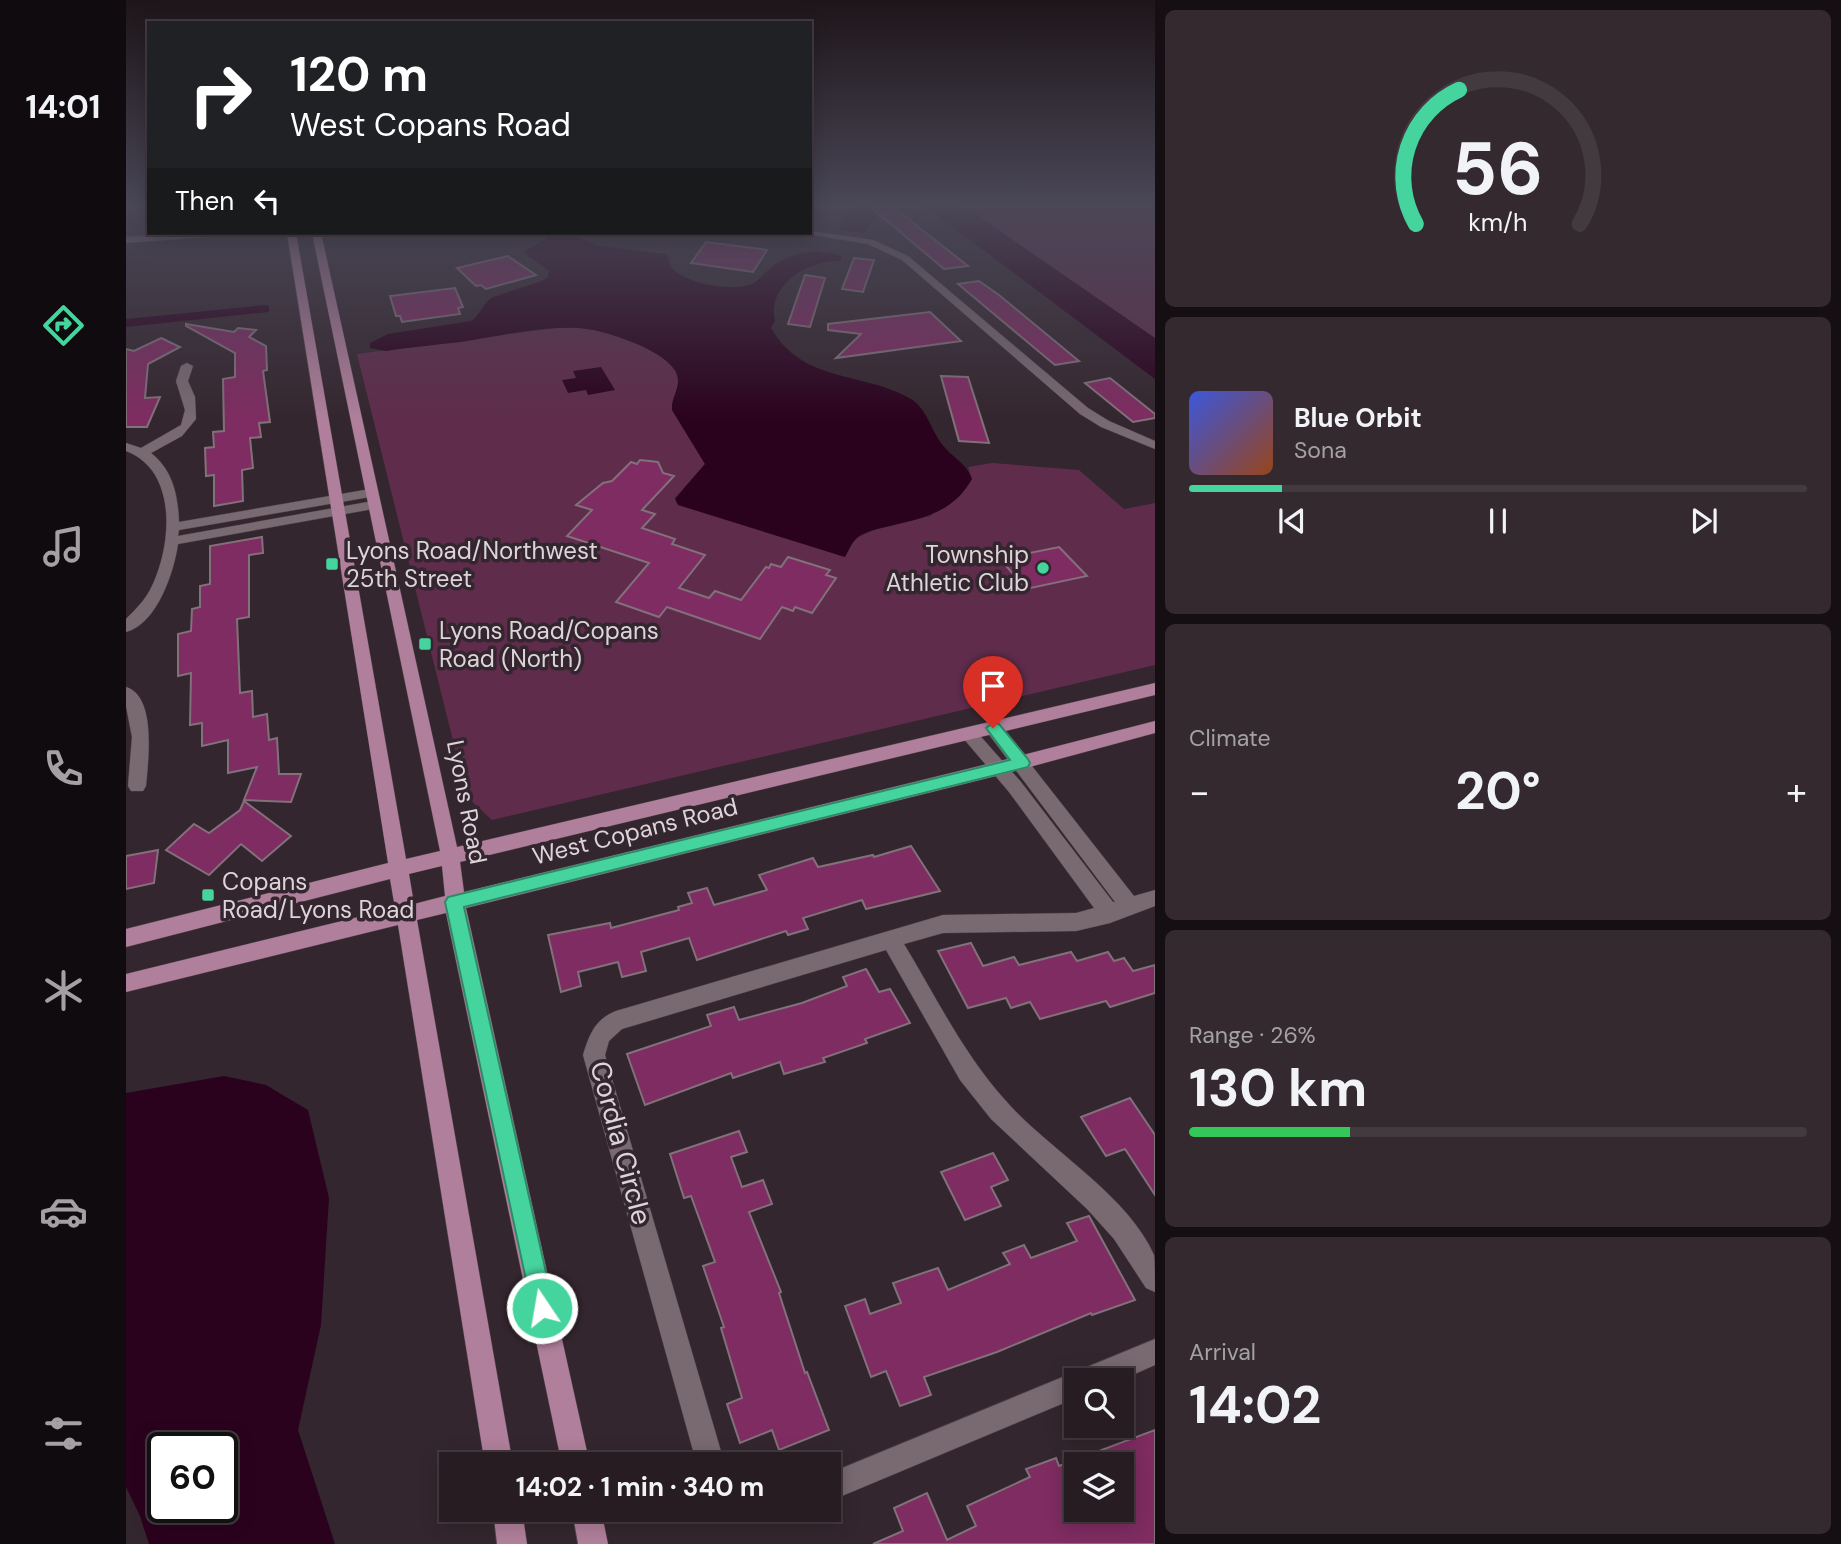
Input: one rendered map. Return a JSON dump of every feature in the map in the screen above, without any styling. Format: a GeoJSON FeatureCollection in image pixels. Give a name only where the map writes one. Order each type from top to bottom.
{"type":"FeatureCollection","features":[{"type":"Feature","properties":{"kind":"main road"},"geometry":{"type":"LineString","coordinates":[[298,276],[497,1452]]}},
{"type":"Feature","properties":{"kind":"main road","name":"Lyons Road"},"geometry":{"type":"LineString","coordinates":[[325,276],[450,856],[454,902],[573,1452]]}},
{"type":"Feature","properties":{"kind":"main road","name":"West Copans Road"},"geometry":{"type":"LineString","coordinates":[[126,938],[450,856],[1155,689]]}},
{"type":"Feature","properties":{"kind":"main road","name":"West Copans Road"},"geometry":{"type":"LineString","coordinates":[[126,983],[1022,763],[1155,727]]}},
{"type":"Feature","properties":{"kind":"main road"},"geometry":{"type":"LineString","coordinates":[[509,1522],[512,1544]]}},
{"type":"Feature","properties":{"kind":"main road"},"geometry":{"type":"LineString","coordinates":[[588,1522],[593,1544]]}},
{"type":"Feature","properties":{"kind":"street"},"geometry":{"type":"LineString","coordinates":[[926,276],[1084,411],[1105,424],[1155,445]]}},
{"type":"Feature","properties":{"kind":"street"},"geometry":{"type":"LineString","coordinates":[[142,453],[181,432],[192,418],[193,403],[182,381],[187,366]]}},
{"type":"Feature","properties":{"kind":"street"},"geometry":{"type":"LineString","coordinates":[[126,447],[142,453],[158,466],[166,479],[172,534],[170,558],[159,589],[142,613],[126,627]]}},
{"type":"Feature","properties":{"kind":"street"},"geometry":{"type":"LineString","coordinates":[[172,534],[371,499]]}},
{"type":"Feature","properties":{"kind":"street"},"geometry":{"type":"LineString","coordinates":[[126,693],[135,703],[141,724],[137,786]]}},
{"type":"Feature","properties":{"kind":"street"},"geometry":{"type":"LineString","coordinates":[[993,728],[1022,763],[1120,911]]}},
{"type":"Feature","properties":{"kind":"street"},"geometry":{"type":"LineString","coordinates":[[969,734],[1120,911]]}},
{"type":"Feature","properties":{"kind":"street","name":"Cordia Circle"},"geometry":{"type":"LineString","coordinates":[[707,1452],[594,1055],[600,1034],[616,1021],[943,924],[1076,922],[1120,911],[1155,898]]}},
{"type":"Feature","properties":{"kind":"street"},"geometry":{"type":"LineString","coordinates":[[890,939],[968,1072],[999,1111],[1105,1210],[1123,1230],[1155,1279]]}},
{"type":"Feature","properties":{"kind":"street"},"geometry":{"type":"LineString","coordinates":[[1117,1368],[1155,1352]]}},
{"type":"Feature","properties":{"kind":"street"},"geometry":{"type":"LineString","coordinates":[[841,1482],[1064,1390]]}},
{"type":"Feature","properties":{"kind":"shaded area"},"geometry":{"type":"Polygon","coordinates":[[[684,276],[711,285],[735,287],[754,283],[762,276],[794,276],[777,296],[775,321],[771,328],[784,346],[817,368],[893,390],[911,399],[924,413],[941,443],[966,468],[972,479],[955,501],[933,514],[861,535],[845,557],[678,505],[675,499],[705,464],[672,410],[678,385],[675,370],[668,362],[644,347],[602,332],[563,328],[386,351],[370,348],[370,343],[388,334],[471,321],[493,297],[548,277],[684,276]]]}},
{"type":"Feature","properties":{"kind":"shaded area"},"geometry":{"type":"Polygon","coordinates":[[[1018,276],[1065,276],[1155,338],[1155,379],[1018,276]]]}},
{"type":"Feature","properties":{"kind":"shaded area"},"geometry":{"type":"Polygon","coordinates":[[[1065,276],[1155,276],[1155,339],[1065,276]]]}},
{"type":"Feature","properties":{"kind":"shaded area"},"geometry":{"type":"Polygon","coordinates":[[[556,328],[585,328],[610,334],[650,350],[671,365],[678,378],[672,410],[705,464],[675,498],[844,557],[856,538],[874,530],[930,516],[972,479],[968,467],[992,463],[1079,470],[1124,509],[1155,503],[1155,665],[492,820],[467,797],[357,354],[556,328]]]}},
{"type":"Feature","properties":{"kind":"shaded area"},"geometry":{"type":"Polygon","coordinates":[[[601,367],[615,390],[588,395],[586,390],[568,393],[562,380],[576,378],[573,371],[601,367]]]}},
{"type":"Feature","properties":{"kind":"shaded area"},"geometry":{"type":"Polygon","coordinates":[[[224,1076],[266,1085],[308,1110],[329,1198],[321,1325],[298,1430],[335,1544],[149,1544],[140,1516],[126,1487],[126,1093],[224,1076]]]}},
{"type":"Feature","properties":{"kind":"building"},"geometry":{"type":"Polygon","coordinates":[[[466,276],[532,276],[486,289],[481,285],[476,286],[466,276]]]}},
{"type":"Feature","properties":{"kind":"building"},"geometry":{"type":"Polygon","coordinates":[[[805,276],[825,278],[810,327],[788,324],[805,276]]]}},
{"type":"Feature","properties":{"kind":"building"},"geometry":{"type":"Polygon","coordinates":[[[847,276],[868,276],[863,292],[842,289],[847,276]]]}},
{"type":"Feature","properties":{"kind":"building"},"geometry":{"type":"Polygon","coordinates":[[[979,281],[1079,361],[1055,365],[958,284],[979,281]]]}},
{"type":"Feature","properties":{"kind":"building"},"geometry":{"type":"Polygon","coordinates":[[[455,288],[463,307],[458,308],[460,314],[402,322],[400,316],[396,316],[390,296],[455,288]]]}},
{"type":"Feature","properties":{"kind":"building"},"geometry":{"type":"Polygon","coordinates":[[[930,312],[961,341],[836,358],[861,334],[828,330],[828,324],[930,312]]]}},
{"type":"Feature","properties":{"kind":"building"},"geometry":{"type":"Polygon","coordinates":[[[186,324],[234,332],[238,328],[256,330],[249,337],[266,346],[267,370],[263,371],[270,422],[259,423],[261,437],[250,438],[253,468],[242,470],[243,501],[214,506],[214,475],[206,476],[205,448],[214,447],[213,432],[224,431],[223,379],[235,377],[235,353],[186,324]]]}},
{"type":"Feature","properties":{"kind":"building"},"geometry":{"type":"Polygon","coordinates":[[[161,338],[180,347],[148,364],[145,398],[160,397],[147,427],[126,427],[126,349],[134,351],[161,338]]]}},
{"type":"Feature","properties":{"kind":"building"},"geometry":{"type":"Polygon","coordinates":[[[941,376],[968,377],[989,443],[959,441],[941,376]]]}},
{"type":"Feature","properties":{"kind":"building"},"geometry":{"type":"Polygon","coordinates":[[[1110,378],[1155,414],[1155,418],[1133,422],[1085,383],[1110,378]]]}},
{"type":"Feature","properties":{"kind":"building"},"geometry":{"type":"Polygon","coordinates":[[[640,460],[658,462],[663,473],[674,476],[642,510],[655,514],[642,528],[675,539],[672,544],[705,555],[679,588],[709,598],[715,591],[741,600],[766,567],[769,568],[771,564],[781,567],[788,557],[830,570],[826,575],[836,578],[812,613],[795,607],[793,611],[782,607],[760,639],[667,607],[659,617],[616,602],[649,563],[567,536],[592,510],[576,505],[603,483],[612,481],[631,462],[637,464],[640,460]]]}},
{"type":"Feature","properties":{"kind":"building"},"geometry":{"type":"Polygon","coordinates":[[[262,537],[263,553],[249,555],[249,617],[237,619],[240,693],[252,691],[253,717],[267,714],[269,740],[277,738],[279,774],[301,774],[291,802],[244,800],[257,767],[228,773],[228,740],[202,746],[202,723],[190,725],[191,673],[178,676],[178,634],[191,631],[192,609],[200,607],[200,586],[210,584],[210,546],[262,537]]]}},
{"type":"Feature","properties":{"kind":"building","name":"Township Athletic Club"},"geometry":{"type":"Polygon","coordinates":[[[1059,547],[1087,576],[1026,589],[1000,559],[1059,547]]]}},
{"type":"Feature","properties":{"kind":"building"},"geometry":{"type":"Polygon","coordinates":[[[244,801],[291,836],[262,861],[241,844],[209,875],[166,850],[194,824],[209,833],[240,810],[244,801]]]}},
{"type":"Feature","properties":{"kind":"building"},"geometry":{"type":"Polygon","coordinates":[[[911,846],[940,891],[866,909],[862,900],[803,918],[808,929],[788,935],[786,931],[697,960],[689,938],[641,952],[646,971],[622,977],[618,962],[578,972],[581,986],[561,992],[548,935],[610,923],[611,928],[679,910],[678,907],[692,903],[688,893],[707,888],[714,905],[767,890],[759,875],[813,858],[818,867],[873,855],[874,857],[911,846]]]}},
{"type":"Feature","properties":{"kind":"building"},"geometry":{"type":"Polygon","coordinates":[[[158,850],[154,883],[126,889],[126,856],[158,850]]]}},
{"type":"Feature","properties":{"kind":"building"},"geometry":{"type":"Polygon","coordinates":[[[971,943],[983,966],[1014,957],[1019,965],[1071,952],[1077,961],[1108,952],[1114,961],[1124,958],[1133,971],[1155,965],[1155,993],[1110,1007],[1106,1001],[1040,1019],[1030,1002],[1011,1008],[1006,998],[968,1008],[938,951],[971,943]]]}},
{"type":"Feature","properties":{"kind":"building"},"geometry":{"type":"Polygon","coordinates":[[[866,969],[879,992],[890,989],[910,1023],[865,1039],[867,1043],[823,1058],[825,1062],[784,1074],[780,1062],[733,1078],[731,1073],[645,1105],[627,1054],[711,1026],[707,1015],[734,1007],[739,1020],[802,1003],[847,986],[843,977],[866,969]]]}},
{"type":"Feature","properties":{"kind":"building"},"geometry":{"type":"Polygon","coordinates":[[[1130,1098],[1155,1135],[1155,1195],[1125,1149],[1106,1156],[1081,1117],[1130,1098]]]}},
{"type":"Feature","properties":{"kind":"building"},"geometry":{"type":"Polygon","coordinates":[[[739,1131],[747,1152],[731,1157],[742,1187],[763,1180],[772,1204],[749,1212],[781,1292],[779,1293],[805,1373],[807,1372],[829,1430],[779,1450],[772,1430],[740,1443],[727,1404],[742,1398],[721,1328],[724,1327],[703,1266],[715,1262],[691,1196],[684,1198],[670,1154],[739,1131]]]}},
{"type":"Feature","properties":{"kind":"building"},"geometry":{"type":"Polygon","coordinates":[[[993,1153],[1008,1180],[991,1187],[1001,1206],[965,1220],[941,1172],[993,1153]]]}},
{"type":"Feature","properties":{"kind":"building"},"geometry":{"type":"Polygon","coordinates":[[[1089,1216],[1135,1300],[1092,1315],[1091,1313],[997,1352],[924,1377],[931,1395],[900,1406],[886,1371],[871,1377],[845,1306],[865,1299],[870,1314],[901,1303],[893,1283],[938,1268],[948,1290],[1010,1264],[1003,1253],[1024,1245],[1031,1258],[1077,1241],[1067,1223],[1089,1216]]]}},
{"type":"Feature","properties":{"kind":"building"},"geometry":{"type":"Polygon","coordinates":[[[1155,1430],[1155,1544],[873,1544],[903,1531],[894,1508],[927,1493],[947,1540],[976,1526],[967,1506],[1030,1477],[1026,1469],[1056,1458],[1059,1466],[1064,1464],[1064,1522],[1134,1522],[1134,1452],[1096,1452],[1155,1430]]]}},
{"type":"Feature","properties":{"kind":"waterway"},"geometry":{"type":"LineString","coordinates":[[126,323],[265,309]]}},
{"type":"Feature","properties":{"kind":"place","name":"Lyons Road/Northwest 25th Street"},"geometry":{"type":"Point","coordinates":[332,564]}},
{"type":"Feature","properties":{"kind":"place","name":"Township Athletic Club"},"geometry":{"type":"Point","coordinates":[1043,568]}},
{"type":"Feature","properties":{"kind":"place","name":"Lyons Road/Copans Road (North)"},"geometry":{"type":"Point","coordinates":[425,644]}},
{"type":"Feature","properties":{"kind":"place","name":"Copans Road/Lyons Road"},"geometry":{"type":"Point","coordinates":[208,895]}},
{"type":"Feature","properties":{"kind":"route"},"geometry":{"type":"LineString","coordinates":[[542,1308],[454,902],[1022,763],[993,728]]}}]}
